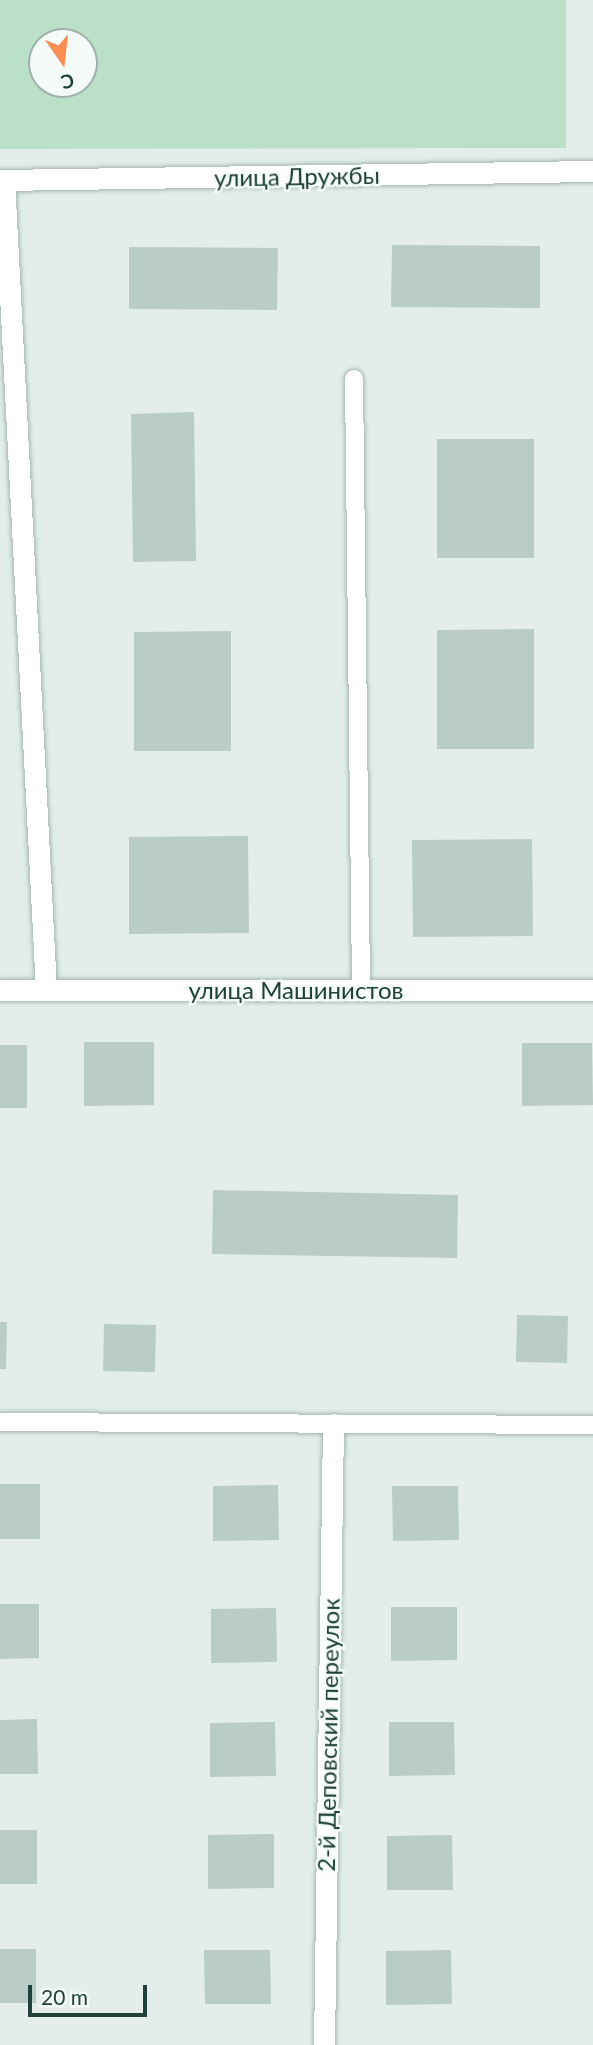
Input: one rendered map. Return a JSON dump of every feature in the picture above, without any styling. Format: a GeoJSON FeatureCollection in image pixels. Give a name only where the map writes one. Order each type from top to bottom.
{"type":"FeatureCollection","features":[{"type":"Feature","properties":{"kind":"street","name":"улица Дружбы"},"geometry":{"type":"LineString","coordinates":[[2,180],[593,171]]}},
{"type":"Feature","properties":{"kind":"street"},"geometry":{"type":"LineString","coordinates":[[2,180],[46,989]]}},
{"type":"Feature","properties":{"kind":"street","name":"улица Машинистов"},"geometry":{"type":"LineString","coordinates":[[0,989],[593,990]]}},
{"type":"Feature","properties":{"kind":"street","name":"2-й Деповский переулок"},"geometry":{"type":"LineString","coordinates":[[324,2045],[333,1424]]}},
{"type":"Feature","properties":{"kind":"lane"},"geometry":{"type":"LineString","coordinates":[[354,379],[361,990]]}},
{"type":"Feature","properties":{"kind":"lane"},"geometry":{"type":"LineString","coordinates":[[0,1422],[593,1425]]}},
{"type":"Feature","properties":{"kind":"green space"},"geometry":{"type":"Polygon","coordinates":[[[0,0],[566,0],[566,148],[0,149],[0,0]]]}},
{"type":"Feature","properties":{"kind":"building"},"geometry":{"type":"Polygon","coordinates":[[[392,245],[540,246],[540,308],[391,307],[392,245]]]}},
{"type":"Feature","properties":{"kind":"building"},"geometry":{"type":"Polygon","coordinates":[[[129,247],[278,248],[277,310],[129,309],[129,247]]]}},
{"type":"Feature","properties":{"kind":"building"},"geometry":{"type":"Polygon","coordinates":[[[194,412],[196,561],[133,562],[131,414],[194,412]]]}},
{"type":"Feature","properties":{"kind":"building"},"geometry":{"type":"Polygon","coordinates":[[[437,439],[534,439],[534,558],[437,558],[437,439]]]}},
{"type":"Feature","properties":{"kind":"building"},"geometry":{"type":"Polygon","coordinates":[[[534,629],[534,749],[437,749],[437,630],[534,629]]]}},
{"type":"Feature","properties":{"kind":"building"},"geometry":{"type":"Polygon","coordinates":[[[231,631],[231,751],[134,751],[134,632],[231,631]]]}},
{"type":"Feature","properties":{"kind":"building"},"geometry":{"type":"Polygon","coordinates":[[[248,836],[249,933],[129,934],[129,837],[248,836]]]}},
{"type":"Feature","properties":{"kind":"building"},"geometry":{"type":"Polygon","coordinates":[[[532,839],[533,936],[413,937],[412,840],[532,839]]]}},
{"type":"Feature","properties":{"kind":"building"},"geometry":{"type":"Polygon","coordinates":[[[84,1042],[154,1042],[154,1105],[84,1106],[84,1042]]]}},
{"type":"Feature","properties":{"kind":"building"},"geometry":{"type":"Polygon","coordinates":[[[522,1043],[592,1043],[593,1105],[522,1106],[522,1043]]]}},
{"type":"Feature","properties":{"kind":"building"},"geometry":{"type":"Polygon","coordinates":[[[0,1045],[27,1045],[27,1108],[0,1108],[0,1045]]]}},
{"type":"Feature","properties":{"kind":"building"},"geometry":{"type":"Polygon","coordinates":[[[213,1190],[458,1195],[457,1258],[212,1254],[213,1190]]]}},
{"type":"Feature","properties":{"kind":"building"},"geometry":{"type":"Polygon","coordinates":[[[517,1315],[568,1316],[567,1363],[516,1362],[517,1315]]]}},
{"type":"Feature","properties":{"kind":"building"},"geometry":{"type":"Polygon","coordinates":[[[0,1322],[7,1322],[6,1369],[0,1369],[0,1322]]]}},
{"type":"Feature","properties":{"kind":"building"},"geometry":{"type":"Polygon","coordinates":[[[104,1324],[156,1325],[155,1372],[103,1371],[104,1324]]]}},
{"type":"Feature","properties":{"kind":"building"},"geometry":{"type":"Polygon","coordinates":[[[0,1484],[40,1484],[40,1539],[0,1539],[0,1484]]]}},
{"type":"Feature","properties":{"kind":"building"},"geometry":{"type":"Polygon","coordinates":[[[278,1485],[279,1540],[213,1541],[213,1486],[278,1485]]]}},
{"type":"Feature","properties":{"kind":"building"},"geometry":{"type":"Polygon","coordinates":[[[392,1486],[458,1486],[459,1540],[393,1541],[392,1486]]]}},
{"type":"Feature","properties":{"kind":"building"},"geometry":{"type":"Polygon","coordinates":[[[0,1604],[39,1604],[39,1658],[0,1659],[0,1604]]]}},
{"type":"Feature","properties":{"kind":"building"},"geometry":{"type":"Polygon","coordinates":[[[391,1607],[457,1607],[457,1660],[391,1661],[391,1607]]]}},
{"type":"Feature","properties":{"kind":"building"},"geometry":{"type":"Polygon","coordinates":[[[276,1608],[277,1662],[211,1663],[211,1609],[276,1608]]]}},
{"type":"Feature","properties":{"kind":"building"},"geometry":{"type":"Polygon","coordinates":[[[37,1719],[38,1774],[0,1774],[0,1720],[37,1719]]]}},
{"type":"Feature","properties":{"kind":"building"},"geometry":{"type":"Polygon","coordinates":[[[275,1722],[276,1776],[210,1777],[210,1723],[275,1722]]]}},
{"type":"Feature","properties":{"kind":"building"},"geometry":{"type":"Polygon","coordinates":[[[389,1722],[454,1722],[455,1775],[389,1776],[389,1722]]]}},
{"type":"Feature","properties":{"kind":"building"},"geometry":{"type":"Polygon","coordinates":[[[0,1830],[37,1830],[37,1884],[0,1884],[0,1830]]]}},
{"type":"Feature","properties":{"kind":"building"},"geometry":{"type":"Polygon","coordinates":[[[274,1834],[274,1888],[208,1889],[208,1835],[274,1834]]]}},
{"type":"Feature","properties":{"kind":"building"},"geometry":{"type":"Polygon","coordinates":[[[452,1835],[453,1890],[387,1890],[387,1836],[452,1835]]]}},
{"type":"Feature","properties":{"kind":"building"},"geometry":{"type":"Polygon","coordinates":[[[0,1949],[36,1949],[36,2003],[0,2003],[0,1949]]]}},
{"type":"Feature","properties":{"kind":"building"},"geometry":{"type":"Polygon","coordinates":[[[204,1950],[270,1950],[271,2004],[205,2004],[204,1950]]]}},
{"type":"Feature","properties":{"kind":"building"},"geometry":{"type":"Polygon","coordinates":[[[451,1950],[452,2004],[386,2005],[386,1951],[451,1950]]]}}]}
